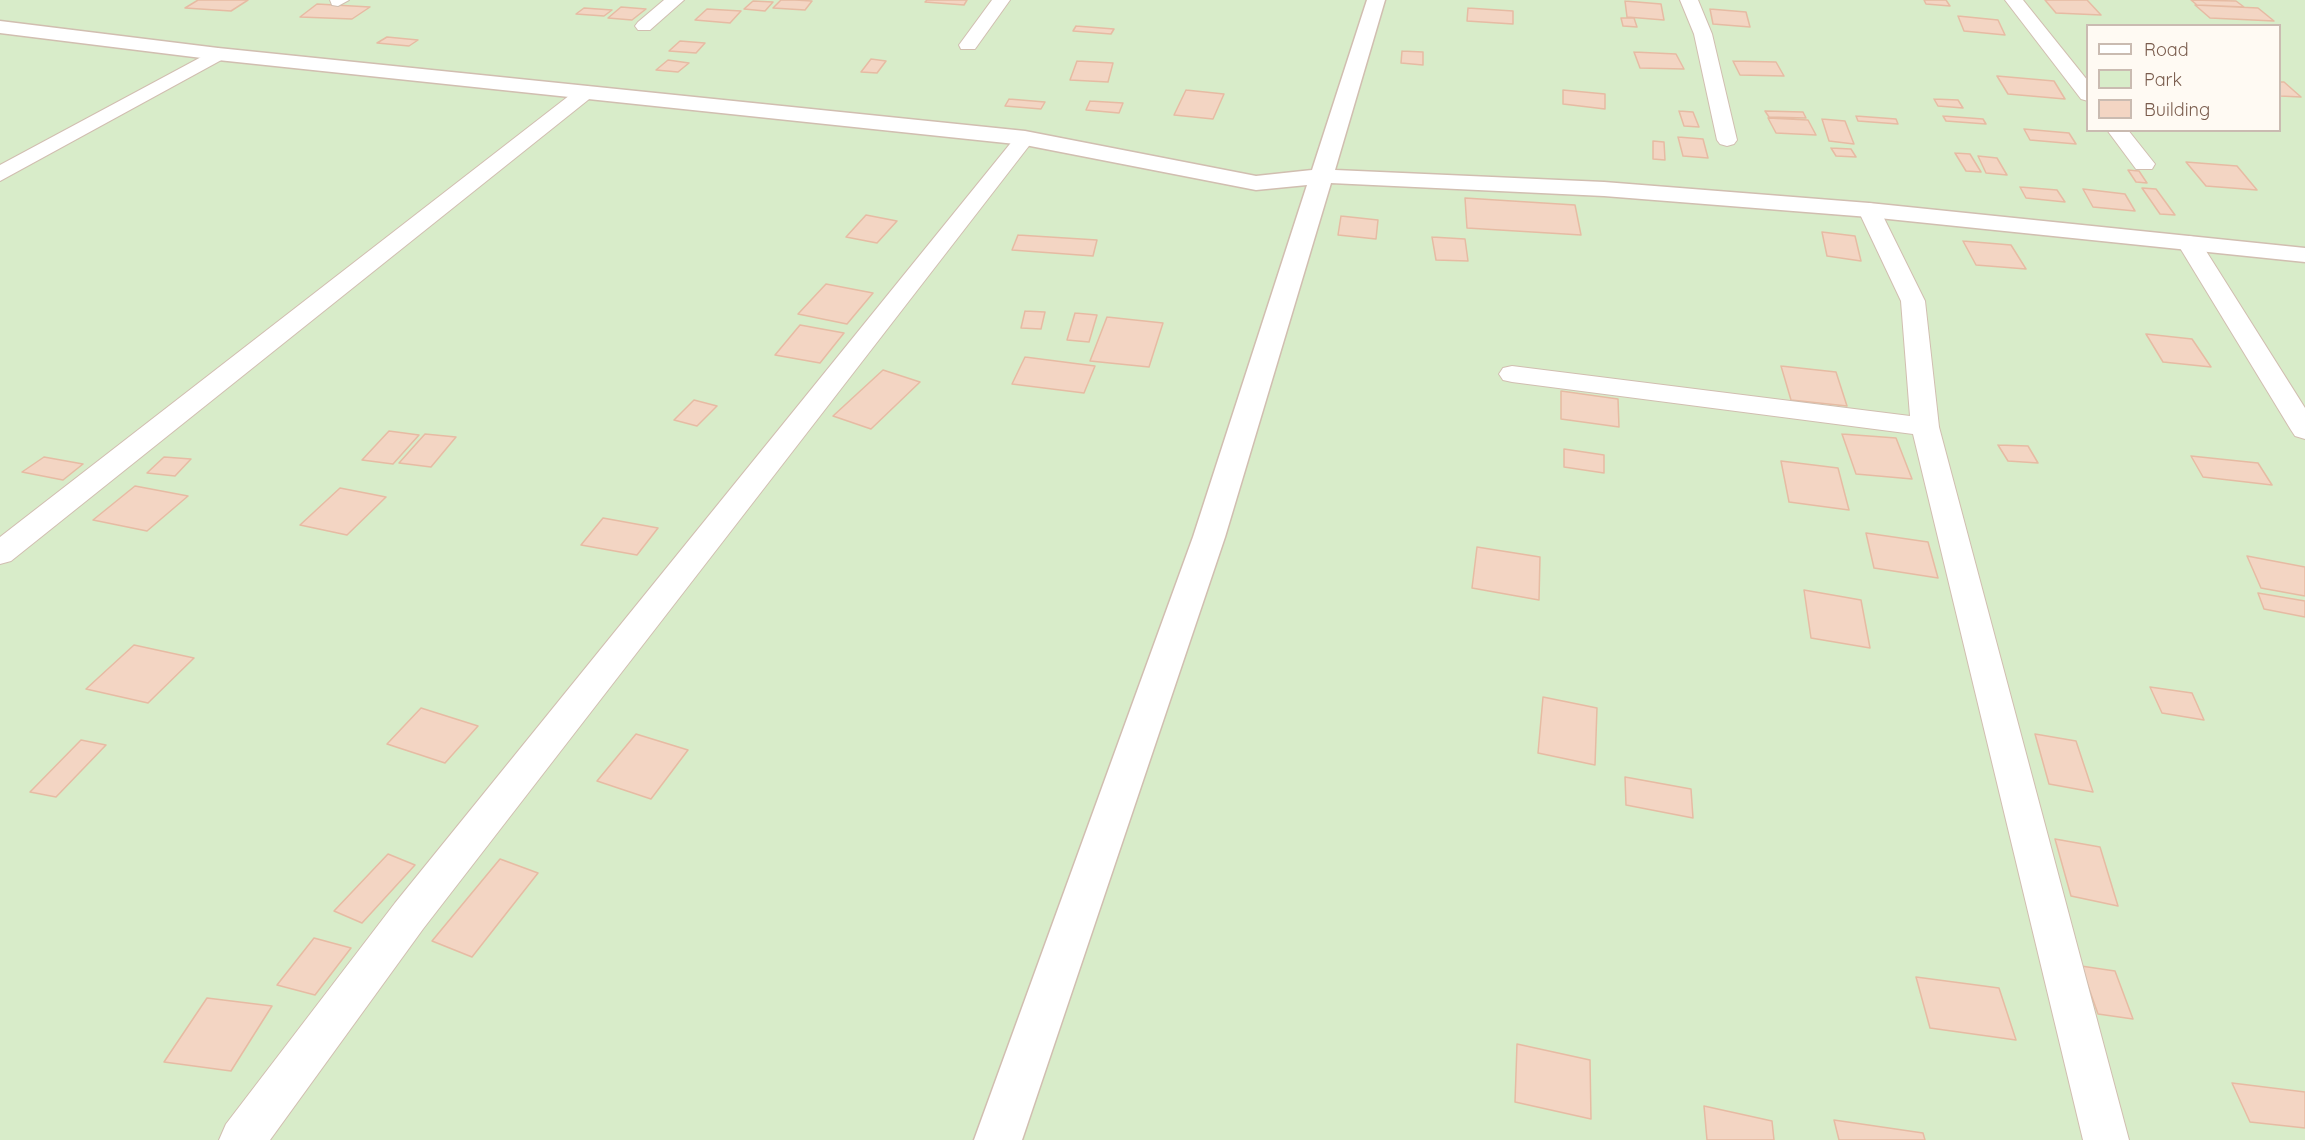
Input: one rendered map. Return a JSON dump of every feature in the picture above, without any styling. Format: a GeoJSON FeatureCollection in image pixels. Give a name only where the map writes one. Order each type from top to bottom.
{"type":"FeatureCollection","features":[{"type":"Feature","properties":{"kind":"street"},"geometry":{"type":"LineString","coordinates":[[998,1140],[1209,537],[1376,0]]}},
{"type":"Feature","properties":{"kind":"street"},"geometry":{"type":"LineString","coordinates":[[0,27],[218,54],[1024,138],[1256,183],[1323,176],[1604,189],[1869,210],[2305,255]]}},
{"type":"Feature","properties":{"kind":"lane"},"geometry":{"type":"LineString","coordinates":[[644,26],[675,0]]}},
{"type":"Feature","properties":{"kind":"lane"},"geometry":{"type":"LineString","coordinates":[[968,45],[1001,0]]}},
{"type":"Feature","properties":{"kind":"lane"},"geometry":{"type":"LineString","coordinates":[[1689,0],[1703,34],[1727,140]]}},
{"type":"Feature","properties":{"kind":"lane"},"geometry":{"type":"LineString","coordinates":[[2014,0],[2086,92]]}},
{"type":"Feature","properties":{"kind":"lane"},"geometry":{"type":"LineString","coordinates":[[0,174],[218,54]]}},
{"type":"Feature","properties":{"kind":"lane"},"geometry":{"type":"LineString","coordinates":[[0,553],[586,92]]}},
{"type":"Feature","properties":{"kind":"lane"},"geometry":{"type":"LineString","coordinates":[[2118,132],[2144,164]]}},
{"type":"Feature","properties":{"kind":"lane"},"geometry":{"type":"LineString","coordinates":[[242,1140],[416,907],[1024,138]]}},
{"type":"Feature","properties":{"kind":"lane"},"geometry":{"type":"LineString","coordinates":[[1869,210],[1913,300],[1925,428],[2106,1140]]}},
{"type":"Feature","properties":{"kind":"lane"},"geometry":{"type":"LineString","coordinates":[[2188,243],[2305,430]]}},
{"type":"Feature","properties":{"kind":"lane"},"geometry":{"type":"LineString","coordinates":[[1512,374],[1925,428]]}},
{"type":"Feature","properties":{"kind":"green space"},"geometry":{"type":"Polygon","coordinates":[[[0,0],[2305,0],[2305,1140],[0,1140],[0,0]]]}},
{"type":"Feature","properties":{"kind":"building"},"geometry":{"type":"Polygon","coordinates":[[[198,0],[248,0],[231,11],[185,8],[198,0]]]}},
{"type":"Feature","properties":{"kind":"building"},"geometry":{"type":"Polygon","coordinates":[[[781,0],[812,1],[805,10],[773,8],[781,0]]]}},
{"type":"Feature","properties":{"kind":"building"},"geometry":{"type":"Polygon","coordinates":[[[927,0],[967,0],[964,5],[925,2],[927,0]]]}},
{"type":"Feature","properties":{"kind":"building"},"geometry":{"type":"Polygon","coordinates":[[[1924,0],[1946,0],[1950,6],[1926,4],[1924,0]]]}},
{"type":"Feature","properties":{"kind":"building"},"geometry":{"type":"Polygon","coordinates":[[[2045,0],[2087,0],[2101,15],[2056,13],[2045,0]]]}},
{"type":"Feature","properties":{"kind":"building"},"geometry":{"type":"Polygon","coordinates":[[[2191,0],[2236,1],[2244,7],[2197,5],[2191,0]]]}},
{"type":"Feature","properties":{"kind":"building"},"geometry":{"type":"Polygon","coordinates":[[[753,1],[773,2],[765,11],[744,9],[753,1]]]}},
{"type":"Feature","properties":{"kind":"building"},"geometry":{"type":"Polygon","coordinates":[[[1625,1],[1661,4],[1664,20],[1627,17],[1625,1]]]}},
{"type":"Feature","properties":{"kind":"building"},"geometry":{"type":"Polygon","coordinates":[[[317,4],[370,7],[352,19],[300,17],[317,4]]]}},
{"type":"Feature","properties":{"kind":"building"},"geometry":{"type":"Polygon","coordinates":[[[2195,5],[2258,8],[2274,21],[2210,18],[2195,5]]]}},
{"type":"Feature","properties":{"kind":"building"},"geometry":{"type":"Polygon","coordinates":[[[621,7],[646,9],[632,20],[608,18],[621,7]]]}},
{"type":"Feature","properties":{"kind":"building"},"geometry":{"type":"Polygon","coordinates":[[[584,8],[612,10],[604,16],[576,14],[584,8]]]}},
{"type":"Feature","properties":{"kind":"building"},"geometry":{"type":"Polygon","coordinates":[[[1468,8],[1513,11],[1513,24],[1467,21],[1468,8]]]}},
{"type":"Feature","properties":{"kind":"building"},"geometry":{"type":"Polygon","coordinates":[[[707,9],[741,11],[730,23],[695,20],[707,9]]]}},
{"type":"Feature","properties":{"kind":"building"},"geometry":{"type":"Polygon","coordinates":[[[1710,9],[1746,12],[1750,27],[1713,24],[1710,9]]]}},
{"type":"Feature","properties":{"kind":"building"},"geometry":{"type":"Polygon","coordinates":[[[1958,16],[1998,20],[2005,35],[1964,31],[1958,16]]]}},
{"type":"Feature","properties":{"kind":"building"},"geometry":{"type":"Polygon","coordinates":[[[1621,18],[1634,18],[1637,27],[1623,26],[1621,18]]]}},
{"type":"Feature","properties":{"kind":"building"},"geometry":{"type":"Polygon","coordinates":[[[1076,26],[1114,29],[1111,34],[1073,31],[1076,26]]]}},
{"type":"Feature","properties":{"kind":"building"},"geometry":{"type":"Polygon","coordinates":[[[387,37],[418,40],[409,46],[377,43],[387,37]]]}},
{"type":"Feature","properties":{"kind":"building"},"geometry":{"type":"Polygon","coordinates":[[[680,41],[705,43],[696,53],[669,51],[680,41]]]}},
{"type":"Feature","properties":{"kind":"building"},"geometry":{"type":"Polygon","coordinates":[[[1402,51],[1423,52],[1423,65],[1401,63],[1402,51]]]}},
{"type":"Feature","properties":{"kind":"building"},"geometry":{"type":"Polygon","coordinates":[[[1634,52],[1676,54],[1684,69],[1640,68],[1634,52]]]}},
{"type":"Feature","properties":{"kind":"building"},"geometry":{"type":"Polygon","coordinates":[[[871,59],[886,61],[877,73],[861,72],[871,59]]]}},
{"type":"Feature","properties":{"kind":"building"},"geometry":{"type":"Polygon","coordinates":[[[668,60],[689,63],[678,72],[656,70],[668,60]]]}},
{"type":"Feature","properties":{"kind":"building"},"geometry":{"type":"Polygon","coordinates":[[[1077,61],[1113,63],[1108,82],[1070,80],[1077,61]]]}},
{"type":"Feature","properties":{"kind":"building"},"geometry":{"type":"Polygon","coordinates":[[[1733,61],[1776,62],[1784,76],[1740,75],[1733,61]]]}},
{"type":"Feature","properties":{"kind":"building"},"geometry":{"type":"Polygon","coordinates":[[[1997,76],[2054,81],[2065,99],[2008,94],[1997,76]]]}},
{"type":"Feature","properties":{"kind":"building"},"geometry":{"type":"Polygon","coordinates":[[[2281,82],[2284,82],[2301,97],[2281,96],[2281,82]]]}},
{"type":"Feature","properties":{"kind":"building"},"geometry":{"type":"Polygon","coordinates":[[[1186,90],[1224,94],[1213,119],[1174,115],[1186,90]]]}},
{"type":"Feature","properties":{"kind":"building"},"geometry":{"type":"Polygon","coordinates":[[[1563,90],[1605,94],[1605,109],[1563,104],[1563,90]]]}},
{"type":"Feature","properties":{"kind":"building"},"geometry":{"type":"Polygon","coordinates":[[[1009,99],[1045,102],[1041,109],[1005,106],[1009,99]]]}},
{"type":"Feature","properties":{"kind":"building"},"geometry":{"type":"Polygon","coordinates":[[[1934,99],[1958,100],[1963,108],[1938,106],[1934,99]]]}},
{"type":"Feature","properties":{"kind":"building"},"geometry":{"type":"Polygon","coordinates":[[[1090,101],[1123,103],[1119,113],[1086,110],[1090,101]]]}},
{"type":"Feature","properties":{"kind":"building"},"geometry":{"type":"Polygon","coordinates":[[[1679,111],[1693,112],[1699,127],[1684,126],[1679,111]]]}},
{"type":"Feature","properties":{"kind":"building"},"geometry":{"type":"Polygon","coordinates":[[[1765,111],[1803,112],[1806,118],[1769,117],[1765,111]]]}},
{"type":"Feature","properties":{"kind":"building"},"geometry":{"type":"Polygon","coordinates":[[[1856,116],[1896,119],[1898,124],[1858,121],[1856,116]]]}},
{"type":"Feature","properties":{"kind":"building"},"geometry":{"type":"Polygon","coordinates":[[[1943,116],[1983,119],[1986,124],[1946,121],[1943,116]]]}},
{"type":"Feature","properties":{"kind":"building"},"geometry":{"type":"Polygon","coordinates":[[[1768,118],[1808,120],[1816,135],[1776,133],[1768,118]]]}},
{"type":"Feature","properties":{"kind":"building"},"geometry":{"type":"Polygon","coordinates":[[[1822,119],[1845,121],[1854,144],[1829,141],[1822,119]]]}},
{"type":"Feature","properties":{"kind":"building"},"geometry":{"type":"Polygon","coordinates":[[[2024,129],[2069,133],[2076,144],[2030,140],[2024,129]]]}},
{"type":"Feature","properties":{"kind":"building"},"geometry":{"type":"Polygon","coordinates":[[[1678,137],[1703,139],[1708,158],[1683,156],[1678,137]]]}},
{"type":"Feature","properties":{"kind":"building"},"geometry":{"type":"Polygon","coordinates":[[[1653,141],[1664,142],[1665,160],[1653,159],[1653,141]]]}},
{"type":"Feature","properties":{"kind":"building"},"geometry":{"type":"Polygon","coordinates":[[[1831,148],[1851,149],[1856,157],[1836,156],[1831,148]]]}},
{"type":"Feature","properties":{"kind":"building"},"geometry":{"type":"Polygon","coordinates":[[[1955,153],[1970,154],[1981,172],[1966,171],[1955,153]]]}},
{"type":"Feature","properties":{"kind":"building"},"geometry":{"type":"Polygon","coordinates":[[[1978,156],[1997,158],[2007,175],[1986,173],[1978,156]]]}},
{"type":"Feature","properties":{"kind":"building"},"geometry":{"type":"Polygon","coordinates":[[[2186,162],[2237,166],[2257,190],[2206,186],[2186,162]]]}},
{"type":"Feature","properties":{"kind":"building"},"geometry":{"type":"Polygon","coordinates":[[[2128,170],[2139,171],[2147,183],[2136,182],[2128,170]]]}},
{"type":"Feature","properties":{"kind":"building"},"geometry":{"type":"Polygon","coordinates":[[[2020,187],[2057,190],[2065,202],[2026,198],[2020,187]]]}},
{"type":"Feature","properties":{"kind":"building"},"geometry":{"type":"Polygon","coordinates":[[[2142,188],[2156,189],[2175,215],[2160,214],[2142,188]]]}},
{"type":"Feature","properties":{"kind":"building"},"geometry":{"type":"Polygon","coordinates":[[[2083,189],[2125,194],[2135,211],[2093,207],[2083,189]]]}},
{"type":"Feature","properties":{"kind":"building"},"geometry":{"type":"Polygon","coordinates":[[[1465,198],[1575,205],[1581,235],[1467,228],[1465,198]]]}},
{"type":"Feature","properties":{"kind":"building"},"geometry":{"type":"Polygon","coordinates":[[[866,215],[897,221],[877,243],[846,237],[866,215]]]}},
{"type":"Feature","properties":{"kind":"building"},"geometry":{"type":"Polygon","coordinates":[[[1341,216],[1378,220],[1376,239],[1338,235],[1341,216]]]}},
{"type":"Feature","properties":{"kind":"building"},"geometry":{"type":"Polygon","coordinates":[[[1822,232],[1855,236],[1861,261],[1827,256],[1822,232]]]}},
{"type":"Feature","properties":{"kind":"building"},"geometry":{"type":"Polygon","coordinates":[[[1018,235],[1097,240],[1093,256],[1012,250],[1018,235]]]}},
{"type":"Feature","properties":{"kind":"building"},"geometry":{"type":"Polygon","coordinates":[[[1432,237],[1465,239],[1468,261],[1436,260],[1432,237]]]}},
{"type":"Feature","properties":{"kind":"building"},"geometry":{"type":"Polygon","coordinates":[[[1963,241],[2011,245],[2026,269],[1976,265],[1963,241]]]}},
{"type":"Feature","properties":{"kind":"building"},"geometry":{"type":"Polygon","coordinates":[[[826,284],[873,293],[847,324],[798,314],[826,284]]]}},
{"type":"Feature","properties":{"kind":"building"},"geometry":{"type":"Polygon","coordinates":[[[1025,311],[1045,312],[1041,329],[1021,328],[1025,311]]]}},
{"type":"Feature","properties":{"kind":"building"},"geometry":{"type":"Polygon","coordinates":[[[1075,313],[1097,315],[1089,342],[1067,340],[1075,313]]]}},
{"type":"Feature","properties":{"kind":"building"},"geometry":{"type":"Polygon","coordinates":[[[1107,317],[1163,323],[1149,367],[1090,361],[1107,317]]]}},
{"type":"Feature","properties":{"kind":"building"},"geometry":{"type":"Polygon","coordinates":[[[800,325],[844,333],[820,363],[775,355],[800,325]]]}},
{"type":"Feature","properties":{"kind":"building"},"geometry":{"type":"Polygon","coordinates":[[[2146,334],[2192,339],[2211,367],[2163,362],[2146,334]]]}},
{"type":"Feature","properties":{"kind":"building"},"geometry":{"type":"Polygon","coordinates":[[[1025,357],[1095,366],[1084,393],[1012,384],[1025,357]]]}},
{"type":"Feature","properties":{"kind":"building"},"geometry":{"type":"Polygon","coordinates":[[[1781,366],[1836,372],[1847,406],[1791,400],[1781,366]]]}},
{"type":"Feature","properties":{"kind":"building"},"geometry":{"type":"Polygon","coordinates":[[[883,370],[920,382],[871,429],[833,416],[883,370]]]}},
{"type":"Feature","properties":{"kind":"building"},"geometry":{"type":"Polygon","coordinates":[[[1561,391],[1618,399],[1619,427],[1561,419],[1561,391]]]}},
{"type":"Feature","properties":{"kind":"building"},"geometry":{"type":"Polygon","coordinates":[[[694,400],[717,406],[697,426],[674,420],[694,400]]]}},
{"type":"Feature","properties":{"kind":"building"},"geometry":{"type":"Polygon","coordinates":[[[389,431],[419,435],[393,464],[362,460],[389,431]]]}},
{"type":"Feature","properties":{"kind":"building"},"geometry":{"type":"Polygon","coordinates":[[[425,434],[456,437],[431,467],[399,463],[425,434]]]}},
{"type":"Feature","properties":{"kind":"building"},"geometry":{"type":"Polygon","coordinates":[[[1842,434],[1896,438],[1912,479],[1856,474],[1842,434]]]}},
{"type":"Feature","properties":{"kind":"building"},"geometry":{"type":"Polygon","coordinates":[[[1998,445],[2028,446],[2038,463],[2008,461],[1998,445]]]}},
{"type":"Feature","properties":{"kind":"building"},"geometry":{"type":"Polygon","coordinates":[[[1564,449],[1604,455],[1604,473],[1564,467],[1564,449]]]}},
{"type":"Feature","properties":{"kind":"building"},"geometry":{"type":"Polygon","coordinates":[[[2191,456],[2258,463],[2272,485],[2203,477],[2191,456]]]}},
{"type":"Feature","properties":{"kind":"building"},"geometry":{"type":"Polygon","coordinates":[[[44,457],[83,464],[63,480],[22,472],[44,457]]]}},
{"type":"Feature","properties":{"kind":"building"},"geometry":{"type":"Polygon","coordinates":[[[164,457],[191,459],[175,476],[147,473],[164,457]]]}},
{"type":"Feature","properties":{"kind":"building"},"geometry":{"type":"Polygon","coordinates":[[[1781,461],[1838,468],[1849,510],[1789,502],[1781,461]]]}},
{"type":"Feature","properties":{"kind":"building"},"geometry":{"type":"Polygon","coordinates":[[[135,486],[188,496],[147,531],[93,520],[135,486]]]}},
{"type":"Feature","properties":{"kind":"building"},"geometry":{"type":"Polygon","coordinates":[[[340,488],[386,497],[347,535],[300,525],[340,488]]]}},
{"type":"Feature","properties":{"kind":"building"},"geometry":{"type":"Polygon","coordinates":[[[603,518],[658,528],[637,555],[581,545],[603,518]]]}},
{"type":"Feature","properties":{"kind":"building"},"geometry":{"type":"Polygon","coordinates":[[[1866,533],[1928,542],[1938,578],[1874,568],[1866,533]]]}},
{"type":"Feature","properties":{"kind":"building"},"geometry":{"type":"Polygon","coordinates":[[[1477,547],[1540,557],[1539,600],[1472,588],[1477,547]]]}},
{"type":"Feature","properties":{"kind":"building"},"geometry":{"type":"Polygon","coordinates":[[[2247,556],[2305,567],[2305,596],[2261,588],[2247,556]]]}},
{"type":"Feature","properties":{"kind":"building"},"geometry":{"type":"Polygon","coordinates":[[[1804,590],[1861,600],[1870,648],[1811,638],[1804,590]]]}},
{"type":"Feature","properties":{"kind":"building"},"geometry":{"type":"Polygon","coordinates":[[[2258,593],[2305,601],[2305,617],[2264,609],[2258,593]]]}},
{"type":"Feature","properties":{"kind":"building"},"geometry":{"type":"Polygon","coordinates":[[[134,645],[194,658],[148,703],[86,689],[134,645]]]}},
{"type":"Feature","properties":{"kind":"building"},"geometry":{"type":"Polygon","coordinates":[[[2150,687],[2192,693],[2204,720],[2162,713],[2150,687]]]}},
{"type":"Feature","properties":{"kind":"building"},"geometry":{"type":"Polygon","coordinates":[[[1543,697],[1597,708],[1595,765],[1538,753],[1543,697]]]}},
{"type":"Feature","properties":{"kind":"building"},"geometry":{"type":"Polygon","coordinates":[[[421,708],[478,726],[445,763],[387,744],[421,708]]]}},
{"type":"Feature","properties":{"kind":"building"},"geometry":{"type":"Polygon","coordinates":[[[636,734],[688,750],[651,799],[597,781],[636,734]]]}},
{"type":"Feature","properties":{"kind":"building"},"geometry":{"type":"Polygon","coordinates":[[[2035,734],[2076,741],[2093,792],[2049,784],[2035,734]]]}},
{"type":"Feature","properties":{"kind":"building"},"geometry":{"type":"Polygon","coordinates":[[[81,740],[106,745],[56,797],[30,792],[81,740]]]}},
{"type":"Feature","properties":{"kind":"building"},"geometry":{"type":"Polygon","coordinates":[[[1625,777],[1691,789],[1693,818],[1626,805],[1625,777]]]}},
{"type":"Feature","properties":{"kind":"building"},"geometry":{"type":"Polygon","coordinates":[[[2055,839],[2100,847],[2118,906],[2071,896],[2055,839]]]}},
{"type":"Feature","properties":{"kind":"building"},"geometry":{"type":"Polygon","coordinates":[[[388,854],[415,865],[362,923],[334,911],[388,854]]]}},
{"type":"Feature","properties":{"kind":"building"},"geometry":{"type":"Polygon","coordinates":[[[500,859],[538,873],[472,957],[432,941],[500,859]]]}},
{"type":"Feature","properties":{"kind":"building"},"geometry":{"type":"Polygon","coordinates":[[[314,938],[351,948],[315,995],[277,985],[314,938]]]}},
{"type":"Feature","properties":{"kind":"building"},"geometry":{"type":"Polygon","coordinates":[[[2081,966],[2115,971],[2133,1019],[2098,1014],[2081,966]]]}},
{"type":"Feature","properties":{"kind":"building"},"geometry":{"type":"Polygon","coordinates":[[[1916,977],[1999,988],[2016,1040],[1930,1028],[1916,977]]]}},
{"type":"Feature","properties":{"kind":"building"},"geometry":{"type":"Polygon","coordinates":[[[207,998],[272,1006],[231,1071],[164,1062],[207,998]]]}},
{"type":"Feature","properties":{"kind":"building"},"geometry":{"type":"Polygon","coordinates":[[[1517,1044],[1590,1060],[1591,1119],[1515,1102],[1517,1044]]]}},
{"type":"Feature","properties":{"kind":"building"},"geometry":{"type":"Polygon","coordinates":[[[2232,1083],[2305,1092],[2305,1128],[2250,1122],[2232,1083]]]}},
{"type":"Feature","properties":{"kind":"building"},"geometry":{"type":"Polygon","coordinates":[[[1704,1106],[1772,1121],[1774,1140],[1707,1140],[1704,1106]]]}},
{"type":"Feature","properties":{"kind":"building"},"geometry":{"type":"Polygon","coordinates":[[[1834,1120],[1923,1133],[1925,1140],[1839,1140],[1834,1120]]]}}]}
